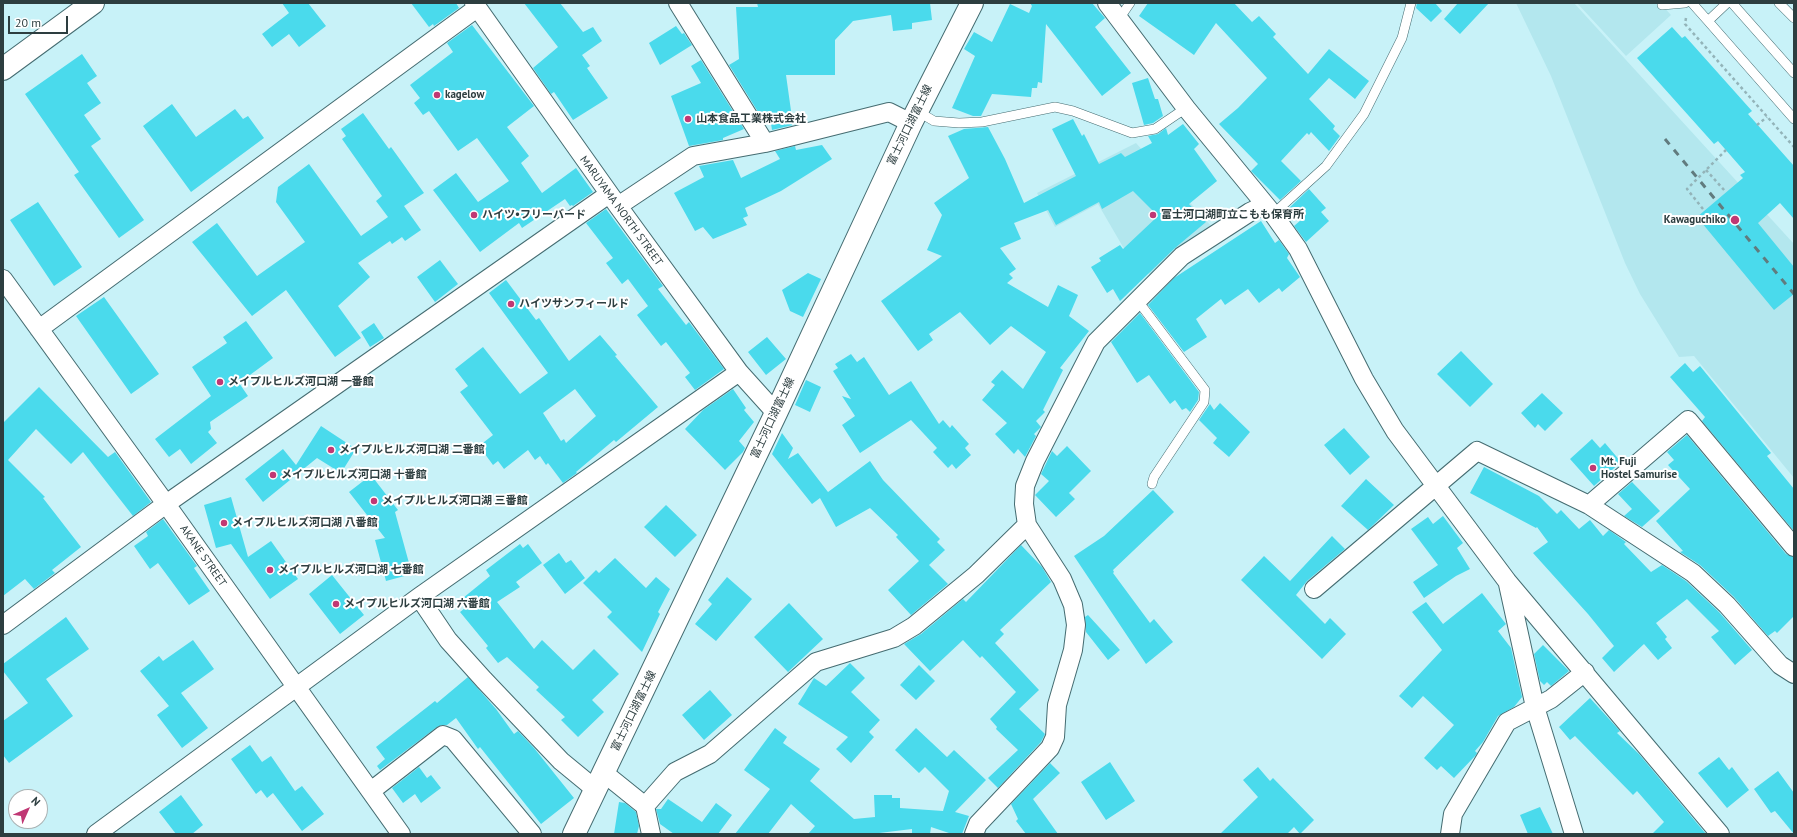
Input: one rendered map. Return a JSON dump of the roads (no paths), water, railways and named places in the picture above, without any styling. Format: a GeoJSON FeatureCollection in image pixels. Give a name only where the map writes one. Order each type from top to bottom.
{"type":"FeatureCollection","features":[{"type":"Feature","properties":{"kind":"main road"},"geometry":{"type":"LineString","coordinates":[[3,69],[93,3]]}},
{"type":"Feature","properties":{"kind":"main road","name":"富士河口湖富士線"},"geometry":{"type":"LineString","coordinates":[[574,834],[776,413],[914,117],[972,3]]}},
{"type":"Feature","properties":{"kind":"street"},"geometry":{"type":"LineString","coordinates":[[678,3],[765,143]]}},
{"type":"Feature","properties":{"kind":"street"},"geometry":{"type":"LineString","coordinates":[[1107,3],[1186,108],[1269,209],[1305,262],[1364,379],[1395,431],[1507,581],[1720,834]]}},
{"type":"Feature","properties":{"kind":"street"},"geometry":{"type":"LineString","coordinates":[[39,329],[475,5]]}},
{"type":"Feature","properties":{"kind":"street","name":"MARUYAMA NORTH STREET"},"geometry":{"type":"LineString","coordinates":[[475,5],[613,200],[739,372],[776,413]]}},
{"type":"Feature","properties":{"kind":"street"},"geometry":{"type":"LineString","coordinates":[[3,625],[166,504],[613,200],[693,156],[765,143],[889,112],[914,117]]}},
{"type":"Feature","properties":{"kind":"street"},"geometry":{"type":"LineString","coordinates":[[974,834],[978,824],[1050,748],[1055,737],[1057,705],[1073,650],[1076,625],[1073,604],[1062,579],[1027,525],[1024,504],[1025,486],[1035,461],[1096,342],[1182,256],[1250,212],[1269,209]]}},
{"type":"Feature","properties":{"kind":"street","name":"AKANE STREET"},"geometry":{"type":"LineString","coordinates":[[3,279],[166,504],[401,834]]}},
{"type":"Feature","properties":{"kind":"street"},"geometry":{"type":"LineString","coordinates":[[96,834],[419,597],[739,372]]}},
{"type":"Feature","properties":{"kind":"street"},"geometry":{"type":"LineString","coordinates":[[1589,505],[1688,420],[1794,547]]}},
{"type":"Feature","properties":{"kind":"street"},"geometry":{"type":"LineString","coordinates":[[1314,589],[1477,451],[1589,505],[1693,574],[1727,605],[1780,665],[1794,674]]}},
{"type":"Feature","properties":{"kind":"street"},"geometry":{"type":"LineString","coordinates":[[645,806],[674,772],[710,754],[816,662],[894,638],[914,626],[976,575],[1027,525]]}},
{"type":"Feature","properties":{"kind":"street"},"geometry":{"type":"LineString","coordinates":[[1507,581],[1535,707],[1574,834]]}},
{"type":"Feature","properties":{"kind":"street"},"geometry":{"type":"LineString","coordinates":[[419,597],[448,640],[484,680],[561,760],[645,806],[652,834]]}},
{"type":"Feature","properties":{"kind":"street"},"geometry":{"type":"LineString","coordinates":[[1450,834],[1452,814],[1507,722],[1551,699],[1585,672]]}},
{"type":"Feature","properties":{"kind":"street"},"geometry":{"type":"LineString","coordinates":[[371,791],[443,734],[453,739],[532,834]]}},
{"type":"Feature","properties":{"kind":"lane"},"geometry":{"type":"LineString","coordinates":[[1119,19],[1130,3]]}},
{"type":"Feature","properties":{"kind":"lane"},"geometry":{"type":"LineString","coordinates":[[1269,209],[1326,166],[1364,114],[1402,38],[1411,3]]}},
{"type":"Feature","properties":{"kind":"lane"},"geometry":{"type":"LineString","coordinates":[[1662,5],[1685,3]]}},
{"type":"Feature","properties":{"kind":"lane"},"geometry":{"type":"LineString","coordinates":[[1708,21],[1728,3]]}},
{"type":"Feature","properties":{"kind":"lane"},"geometry":{"type":"LineString","coordinates":[[1732,3],[1794,74]]}},
{"type":"Feature","properties":{"kind":"lane"},"geometry":{"type":"LineString","coordinates":[[1779,3],[1794,18]]}},
{"type":"Feature","properties":{"kind":"lane"},"geometry":{"type":"LineString","coordinates":[[1694,5],[1794,119]]}},
{"type":"Feature","properties":{"kind":"lane"},"geometry":{"type":"LineString","coordinates":[[914,117],[934,121],[959,123],[982,122],[1055,107],[1073,111],[1132,133],[1155,129],[1186,108]]}},
{"type":"Feature","properties":{"kind":"lane"},"geometry":{"type":"LineString","coordinates":[[1138,301],[1205,390],[1204,402],[1154,477],[1152,484]]}},
{"type":"Feature","properties":{"kind":"railway"},"geometry":{"type":"LineString","coordinates":[[1665,139],[1794,294]]}},
{"type":"Feature","properties":{"kind":"place","name":"kagelow"},"geometry":{"type":"Point","coordinates":[437,95]}},
{"type":"Feature","properties":{"kind":"place","name":"山本食品工業株式会社"},"geometry":{"type":"Point","coordinates":[688,119]}},
{"type":"Feature","properties":{"kind":"place","name":"ハイツ•フリーバード"},"geometry":{"type":"Point","coordinates":[474,215]}},
{"type":"Feature","properties":{"kind":"place","name":"富士河口湖町立こもも保育所"},"geometry":{"type":"Point","coordinates":[1153,215]}},
{"type":"Feature","properties":{"kind":"place","name":"Kawaguchiko"},"geometry":{"type":"Point","coordinates":[1735,220]}},
{"type":"Feature","properties":{"kind":"place","name":"ハイツサンフィールド"},"geometry":{"type":"Point","coordinates":[511,304]}},
{"type":"Feature","properties":{"kind":"place","name":"メイプルヒルズ河口湖 一番館"},"geometry":{"type":"Point","coordinates":[220,382]}},
{"type":"Feature","properties":{"kind":"place","name":"メイプルヒルズ河口湖 二番館"},"geometry":{"type":"Point","coordinates":[331,450]}},
{"type":"Feature","properties":{"kind":"place","name":"Mt. Fuji Hostel Samurise"},"geometry":{"type":"Point","coordinates":[1593,468]}},
{"type":"Feature","properties":{"kind":"place","name":"メイプルヒルズ河口湖 十番館"},"geometry":{"type":"Point","coordinates":[273,475]}},
{"type":"Feature","properties":{"kind":"place","name":"メイプルヒルズ河口湖 三番館"},"geometry":{"type":"Point","coordinates":[374,501]}},
{"type":"Feature","properties":{"kind":"place","name":"メイプルヒルズ河口湖 八番館"},"geometry":{"type":"Point","coordinates":[224,523]}},
{"type":"Feature","properties":{"kind":"place","name":"メイプルヒルズ河口湖 七番館"},"geometry":{"type":"Point","coordinates":[270,570]}},
{"type":"Feature","properties":{"kind":"place","name":"メイプルヒルズ河口湖 六番館"},"geometry":{"type":"Point","coordinates":[336,604]}}]}
